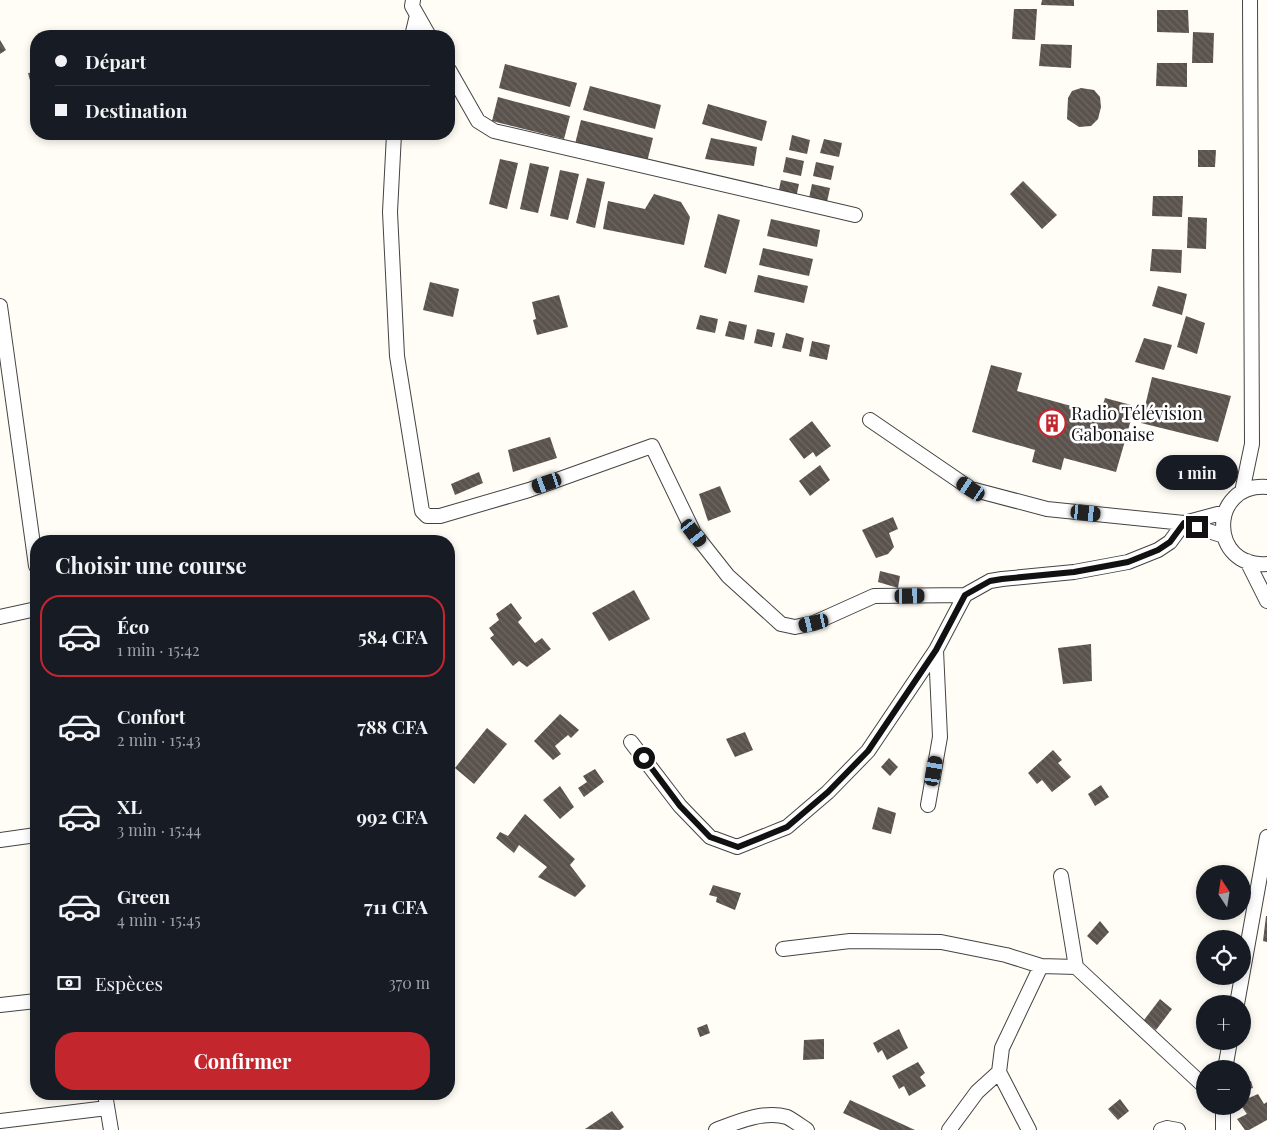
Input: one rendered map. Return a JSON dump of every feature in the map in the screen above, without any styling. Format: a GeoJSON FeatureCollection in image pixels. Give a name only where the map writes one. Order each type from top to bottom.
{"type":"FeatureCollection","features":[{"type":"Feature","properties":{"kind":"street"},"geometry":{"type":"LineString","coordinates":[[413,0],[412,6],[426,30]]}},
{"type":"Feature","properties":{"kind":"street"},"geometry":{"type":"LineString","coordinates":[[1242,492],[1252,444],[1250,0]]}},
{"type":"Feature","properties":{"kind":"street"},"geometry":{"type":"LineString","coordinates":[[413,30],[417,15]]}},
{"type":"Feature","properties":{"kind":"street"},"geometry":{"type":"LineString","coordinates":[[455,81],[478,121],[494,131],[854,215]]}},
{"type":"Feature","properties":{"kind":"street"},"geometry":{"type":"LineString","coordinates":[[394,140],[390,212],[397,356],[422,511],[427,516],[440,516],[529,490],[652,446],[694,533],[728,576],[781,624],[796,627],[814,623],[874,596],[965,595],[990,581],[1074,572],[1128,562],[1158,550],[1170,542],[1184,523],[1225,512]]}},
{"type":"Feature","properties":{"kind":"street"},"geometry":{"type":"LineString","coordinates":[[0,306],[6,389],[31,535]]}},
{"type":"Feature","properties":{"kind":"street"},"geometry":{"type":"LineString","coordinates":[[870,420],[971,489],[1047,509],[1184,523],[1224,536]]}},
{"type":"Feature","properties":{"kind":"street"},"geometry":{"type":"LineString","coordinates":[[1267,487],[1242,492],[1230,503],[1222,522],[1224,536],[1233,553],[1247,561],[1267,564]]}},
{"type":"Feature","properties":{"kind":"street"},"geometry":{"type":"LineString","coordinates":[[1247,561],[1267,601]]}},
{"type":"Feature","properties":{"kind":"street"},"geometry":{"type":"LineString","coordinates":[[631,742],[680,806],[710,837],[738,847],[787,827],[828,792],[868,751],[936,650],[965,595]]}},
{"type":"Feature","properties":{"kind":"street"},"geometry":{"type":"LineString","coordinates":[[0,617],[30,610]]}},
{"type":"Feature","properties":{"kind":"street"},"geometry":{"type":"LineString","coordinates":[[928,805],[940,737],[936,650]]}},
{"type":"Feature","properties":{"kind":"street"},"geometry":{"type":"LineString","coordinates":[[0,840],[30,836]]}},
{"type":"Feature","properties":{"kind":"street"},"geometry":{"type":"LineString","coordinates":[[1239,995],[1263,887],[1267,836]]}},
{"type":"Feature","properties":{"kind":"street"},"geometry":{"type":"LineString","coordinates":[[1061,876],[1076,967],[1196,1079]]}},
{"type":"Feature","properties":{"kind":"street"},"geometry":{"type":"LineString","coordinates":[[783,949],[850,941],[941,942],[1006,955],[1040,966],[1076,967]]}},
{"type":"Feature","properties":{"kind":"street"},"geometry":{"type":"LineString","coordinates":[[1029,1130],[999,1072],[1002,1048],[1040,966]]}},
{"type":"Feature","properties":{"kind":"street"},"geometry":{"type":"LineString","coordinates":[[0,1005],[30,1002]]}},
{"type":"Feature","properties":{"kind":"street"},"geometry":{"type":"LineString","coordinates":[[949,1130],[978,1092],[999,1072]]}},
{"type":"Feature","properties":{"kind":"street"},"geometry":{"type":"LineString","coordinates":[[106,1100],[111,1130]]}},
{"type":"Feature","properties":{"kind":"street"},"geometry":{"type":"LineString","coordinates":[[0,1121],[107,1108]]}},
{"type":"Feature","properties":{"kind":"street"},"geometry":{"type":"LineString","coordinates":[[1223,1115],[1223,1130]]}},
{"type":"Feature","properties":{"kind":"street"},"geometry":{"type":"LineString","coordinates":[[716,1130],[735,1122],[765,1116],[787,1117],[807,1130]]}},
{"type":"Feature","properties":{"kind":"street"},"geometry":{"type":"LineString","coordinates":[[1162,1130],[1167,1128],[1178,1130]]}},
{"type":"Feature","properties":{"kind":"building"},"geometry":{"type":"Polygon","coordinates":[[[1042,0],[1074,0],[1074,6],[1041,5],[1042,0]]]}},
{"type":"Feature","properties":{"kind":"building"},"geometry":{"type":"Polygon","coordinates":[[[1014,9],[1037,9],[1035,40],[1012,39],[1014,9]]]}},
{"type":"Feature","properties":{"kind":"building"},"geometry":{"type":"Polygon","coordinates":[[[1157,10],[1188,10],[1189,33],[1157,32],[1157,10]]]}},
{"type":"Feature","properties":{"kind":"building"},"geometry":{"type":"Polygon","coordinates":[[[1193,32],[1214,33],[1213,63],[1192,63],[1193,32]]]}},
{"type":"Feature","properties":{"kind":"building"},"geometry":{"type":"Polygon","coordinates":[[[0,40],[6,50],[0,54],[0,40]]]}},
{"type":"Feature","properties":{"kind":"building"},"geometry":{"type":"Polygon","coordinates":[[[1041,44],[1072,45],[1071,68],[1039,66],[1041,44]]]}},
{"type":"Feature","properties":{"kind":"building"},"geometry":{"type":"Polygon","coordinates":[[[1157,63],[1187,63],[1187,87],[1156,86],[1157,63]]]}},
{"type":"Feature","properties":{"kind":"building"},"geometry":{"type":"Polygon","coordinates":[[[505,64],[577,83],[570,107],[499,88],[505,64]]]}},
{"type":"Feature","properties":{"kind":"building"},"geometry":{"type":"Polygon","coordinates":[[[590,86],[661,105],[655,129],[583,110],[590,86]]]}},
{"type":"Feature","properties":{"kind":"building"},"geometry":{"type":"Polygon","coordinates":[[[1081,88],[1094,90],[1100,97],[1101,107],[1098,119],[1091,126],[1079,127],[1067,119],[1068,98],[1072,91],[1081,88]]]}},
{"type":"Feature","properties":{"kind":"building"},"geometry":{"type":"Polygon","coordinates":[[[498,97],[570,116],[564,139],[492,121],[498,97]]]}},
{"type":"Feature","properties":{"kind":"building"},"geometry":{"type":"Polygon","coordinates":[[[708,104],[767,121],[762,141],[702,124],[708,104]]]}},
{"type":"Feature","properties":{"kind":"building"},"geometry":{"type":"Polygon","coordinates":[[[581,120],[653,138],[647,162],[575,144],[581,120]]]}},
{"type":"Feature","properties":{"kind":"building"},"geometry":{"type":"Polygon","coordinates":[[[792,135],[810,140],[807,154],[789,150],[792,135]]]}},
{"type":"Feature","properties":{"kind":"building"},"geometry":{"type":"Polygon","coordinates":[[[711,138],[757,147],[754,166],[705,159],[711,138]]]}},
{"type":"Feature","properties":{"kind":"building"},"geometry":{"type":"Polygon","coordinates":[[[824,139],[842,143],[839,157],[820,153],[824,139]]]}},
{"type":"Feature","properties":{"kind":"building"},"geometry":{"type":"Polygon","coordinates":[[[1198,150],[1216,150],[1215,167],[1198,167],[1198,150]]]}},
{"type":"Feature","properties":{"kind":"building"},"geometry":{"type":"Polygon","coordinates":[[[786,157],[804,161],[801,176],[783,172],[786,157]]]}},
{"type":"Feature","properties":{"kind":"building"},"geometry":{"type":"Polygon","coordinates":[[[500,159],[518,163],[507,209],[489,204],[500,159]]]}},
{"type":"Feature","properties":{"kind":"building"},"geometry":{"type":"Polygon","coordinates":[[[816,162],[834,166],[831,180],[813,176],[816,162]]]}},
{"type":"Feature","properties":{"kind":"building"},"geometry":{"type":"Polygon","coordinates":[[[530,163],[549,167],[538,213],[520,209],[530,163]]]}},
{"type":"Feature","properties":{"kind":"building"},"geometry":{"type":"Polygon","coordinates":[[[560,170],[579,174],[568,220],[550,216],[560,170]]]}},
{"type":"Feature","properties":{"kind":"building"},"geometry":{"type":"Polygon","coordinates":[[[587,178],[605,182],[595,228],[576,223],[587,178]]]}},
{"type":"Feature","properties":{"kind":"building"},"geometry":{"type":"Polygon","coordinates":[[[781,180],[799,184],[796,198],[778,194],[781,180]]]}},
{"type":"Feature","properties":{"kind":"building"},"geometry":{"type":"Polygon","coordinates":[[[1023,181],[1057,215],[1042,229],[1010,194],[1023,181]]]}},
{"type":"Feature","properties":{"kind":"building"},"geometry":{"type":"Polygon","coordinates":[[[812,184],[830,188],[827,202],[809,198],[812,184]]]}},
{"type":"Feature","properties":{"kind":"building"},"geometry":{"type":"Polygon","coordinates":[[[654,194],[681,202],[690,217],[684,245],[603,229],[608,201],[645,209],[654,194]]]}},
{"type":"Feature","properties":{"kind":"building"},"geometry":{"type":"Polygon","coordinates":[[[1153,196],[1183,196],[1182,217],[1152,216],[1153,196]]]}},
{"type":"Feature","properties":{"kind":"building"},"geometry":{"type":"Polygon","coordinates":[[[718,214],[740,220],[726,274],[704,267],[718,214]]]}},
{"type":"Feature","properties":{"kind":"building"},"geometry":{"type":"Polygon","coordinates":[[[1188,217],[1207,218],[1206,249],[1187,248],[1188,217]]]}},
{"type":"Feature","properties":{"kind":"building"},"geometry":{"type":"Polygon","coordinates":[[[771,219],[820,230],[817,247],[767,236],[771,219]]]}},
{"type":"Feature","properties":{"kind":"building"},"geometry":{"type":"Polygon","coordinates":[[[763,248],[813,259],[809,276],[759,265],[763,248]]]}},
{"type":"Feature","properties":{"kind":"building"},"geometry":{"type":"Polygon","coordinates":[[[1152,249],[1182,250],[1181,273],[1150,271],[1152,249]]]}},
{"type":"Feature","properties":{"kind":"building"},"geometry":{"type":"Polygon","coordinates":[[[758,275],[808,286],[804,303],[754,292],[758,275]]]}},
{"type":"Feature","properties":{"kind":"building"},"geometry":{"type":"Polygon","coordinates":[[[430,282],[459,289],[453,317],[423,310],[430,282]]]}},
{"type":"Feature","properties":{"kind":"building"},"geometry":{"type":"Polygon","coordinates":[[[1158,286],[1187,294],[1182,315],[1152,306],[1158,286]]]}},
{"type":"Feature","properties":{"kind":"building"},"geometry":{"type":"Polygon","coordinates":[[[559,295],[568,327],[537,335],[533,320],[536,319],[532,302],[559,295]]]}},
{"type":"Feature","properties":{"kind":"building"},"geometry":{"type":"Polygon","coordinates":[[[700,315],[718,319],[715,333],[696,329],[700,315]]]}},
{"type":"Feature","properties":{"kind":"building"},"geometry":{"type":"Polygon","coordinates":[[[1186,316],[1205,323],[1197,354],[1177,347],[1186,316]]]}},
{"type":"Feature","properties":{"kind":"building"},"geometry":{"type":"Polygon","coordinates":[[[729,321],[747,325],[744,340],[725,336],[729,321]]]}},
{"type":"Feature","properties":{"kind":"building"},"geometry":{"type":"Polygon","coordinates":[[[757,329],[775,333],[772,347],[754,343],[757,329]]]}},
{"type":"Feature","properties":{"kind":"building"},"geometry":{"type":"Polygon","coordinates":[[[786,333],[804,338],[801,352],[782,348],[786,333]]]}},
{"type":"Feature","properties":{"kind":"building"},"geometry":{"type":"Polygon","coordinates":[[[1144,338],[1172,345],[1164,370],[1135,362],[1144,338]]]}},
{"type":"Feature","properties":{"kind":"building"},"geometry":{"type":"Polygon","coordinates":[[[812,341],[830,345],[827,360],[809,356],[812,341]]]}},
{"type":"Feature","properties":{"kind":"building","name":"Radio Télévision Gabonaise"},"geometry":{"type":"Polygon","coordinates":[[[991,365],[1022,373],[1017,391],[1100,414],[1105,398],[1135,406],[1116,472],[1064,458],[1061,470],[1032,462],[1035,450],[972,432],[991,365]]]}},
{"type":"Feature","properties":{"kind":"building"},"geometry":{"type":"Polygon","coordinates":[[[1152,377],[1231,396],[1218,442],[1141,423],[1152,377]]]}},
{"type":"Feature","properties":{"kind":"building"},"geometry":{"type":"Polygon","coordinates":[[[812,421],[831,446],[816,457],[813,452],[804,459],[789,439],[812,421]]]}},
{"type":"Feature","properties":{"kind":"building"},"geometry":{"type":"Polygon","coordinates":[[[550,437],[557,458],[513,472],[508,450],[550,437]]]}},
{"type":"Feature","properties":{"kind":"building"},"geometry":{"type":"Polygon","coordinates":[[[820,465],[830,480],[810,496],[799,481],[820,465]]]}},
{"type":"Feature","properties":{"kind":"building"},"geometry":{"type":"Polygon","coordinates":[[[479,472],[483,483],[455,495],[451,484],[479,472]]]}},
{"type":"Feature","properties":{"kind":"building"},"geometry":{"type":"Polygon","coordinates":[[[720,486],[731,512],[708,521],[699,494],[720,486]]]}},
{"type":"Feature","properties":{"kind":"building"},"geometry":{"type":"Polygon","coordinates":[[[893,517],[898,529],[889,533],[894,547],[888,554],[876,558],[862,530],[893,517]]]}},
{"type":"Feature","properties":{"kind":"building"},"geometry":{"type":"Polygon","coordinates":[[[880,571],[900,576],[898,588],[878,582],[880,571]]]}},
{"type":"Feature","properties":{"kind":"building"},"geometry":{"type":"Polygon","coordinates":[[[634,590],[650,619],[609,641],[592,613],[634,590]]]}},
{"type":"Feature","properties":{"kind":"building"},"geometry":{"type":"Polygon","coordinates":[[[511,603],[522,618],[518,622],[535,643],[542,638],[551,649],[527,667],[519,661],[513,666],[490,638],[494,635],[489,628],[499,620],[496,614],[511,603]]]}},
{"type":"Feature","properties":{"kind":"building"},"geometry":{"type":"Polygon","coordinates":[[[1091,644],[1092,681],[1063,684],[1058,648],[1091,644]]]}},
{"type":"Feature","properties":{"kind":"building"},"geometry":{"type":"Polygon","coordinates":[[[560,714],[579,730],[571,738],[568,735],[555,746],[561,754],[553,760],[534,741],[560,714]]]}},
{"type":"Feature","properties":{"kind":"building"},"geometry":{"type":"Polygon","coordinates":[[[487,728],[507,744],[474,784],[455,768],[487,728]]]}},
{"type":"Feature","properties":{"kind":"building"},"geometry":{"type":"Polygon","coordinates":[[[745,732],[753,750],[735,757],[726,739],[745,732]]]}},
{"type":"Feature","properties":{"kind":"building"},"geometry":{"type":"Polygon","coordinates":[[[1053,750],[1062,760],[1058,763],[1071,777],[1052,792],[1042,780],[1037,784],[1028,773],[1053,750]]]}},
{"type":"Feature","properties":{"kind":"building"},"geometry":{"type":"Polygon","coordinates":[[[889,758],[898,767],[890,776],[881,767],[889,758]]]}},
{"type":"Feature","properties":{"kind":"building"},"geometry":{"type":"Polygon","coordinates":[[[595,769],[604,782],[584,797],[578,788],[587,782],[583,776],[595,769]]]}},
{"type":"Feature","properties":{"kind":"building"},"geometry":{"type":"Polygon","coordinates":[[[1101,785],[1109,797],[1095,806],[1088,794],[1101,785]]]}},
{"type":"Feature","properties":{"kind":"building"},"geometry":{"type":"Polygon","coordinates":[[[560,786],[574,807],[560,819],[543,800],[560,786]]]}},
{"type":"Feature","properties":{"kind":"building"},"geometry":{"type":"Polygon","coordinates":[[[878,807],[896,813],[891,834],[872,829],[878,807]]]}},
{"type":"Feature","properties":{"kind":"building"},"geometry":{"type":"Polygon","coordinates":[[[525,814],[575,859],[570,865],[586,886],[575,897],[538,877],[547,867],[519,845],[514,853],[496,838],[500,832],[508,836],[525,814]]]}},
{"type":"Feature","properties":{"kind":"building"},"geometry":{"type":"Polygon","coordinates":[[[713,885],[741,893],[735,910],[716,902],[717,897],[709,895],[713,885]]]}},
{"type":"Feature","properties":{"kind":"building"},"geometry":{"type":"Polygon","coordinates":[[[1267,916],[1267,942],[1263,941],[1267,916]]]}},
{"type":"Feature","properties":{"kind":"building"},"geometry":{"type":"Polygon","coordinates":[[[1100,921],[1109,932],[1097,945],[1087,936],[1100,921]]]}},
{"type":"Feature","properties":{"kind":"building"},"geometry":{"type":"Polygon","coordinates":[[[1160,999],[1172,1009],[1156,1030],[1144,1020],[1160,999]]]}},
{"type":"Feature","properties":{"kind":"building"},"geometry":{"type":"Polygon","coordinates":[[[707,1024],[710,1033],[700,1037],[697,1028],[707,1024]]]}},
{"type":"Feature","properties":{"kind":"building"},"geometry":{"type":"Polygon","coordinates":[[[899,1029],[908,1048],[887,1060],[882,1050],[878,1053],[873,1043],[899,1029]]]}},
{"type":"Feature","properties":{"kind":"building"},"geometry":{"type":"Polygon","coordinates":[[[824,1039],[824,1059],[803,1060],[804,1040],[824,1039]]]}},
{"type":"Feature","properties":{"kind":"building"},"geometry":{"type":"Polygon","coordinates":[[[918,1062],[925,1073],[920,1077],[926,1086],[909,1096],[904,1086],[899,1089],[892,1076],[918,1062]]]}},
{"type":"Feature","properties":{"kind":"building"},"geometry":{"type":"Polygon","coordinates":[[[1258,1094],[1264,1104],[1267,1102],[1267,1120],[1249,1130],[1245,1130],[1237,1119],[1245,1115],[1251,1115],[1251,1097],[1258,1094]]]}},
{"type":"Feature","properties":{"kind":"building"},"geometry":{"type":"Polygon","coordinates":[[[1120,1099],[1129,1111],[1118,1120],[1108,1109],[1120,1099]]]}},
{"type":"Feature","properties":{"kind":"building"},"geometry":{"type":"Polygon","coordinates":[[[850,1100],[915,1130],[880,1130],[843,1113],[850,1100]]]}},
{"type":"Feature","properties":{"kind":"building"},"geometry":{"type":"Polygon","coordinates":[[[612,1111],[624,1127],[620,1130],[585,1129],[612,1111]]]}},
{"type":"Feature","properties":{"kind":"place","name":"Radio Télévision Gabonaise"},"geometry":{"type":"Point","coordinates":[1052,423]}},
{"type":"Feature","properties":{"kind":"route"},"geometry":{"type":"LineString","coordinates":[[644,758],[680,806],[710,837],[738,847],[764,837],[787,827],[828,792],[868,751],[936,650],[965,595],[990,581],[1118,565],[1158,550],[1170,542],[1184,523],[1197,527]]}}]}
